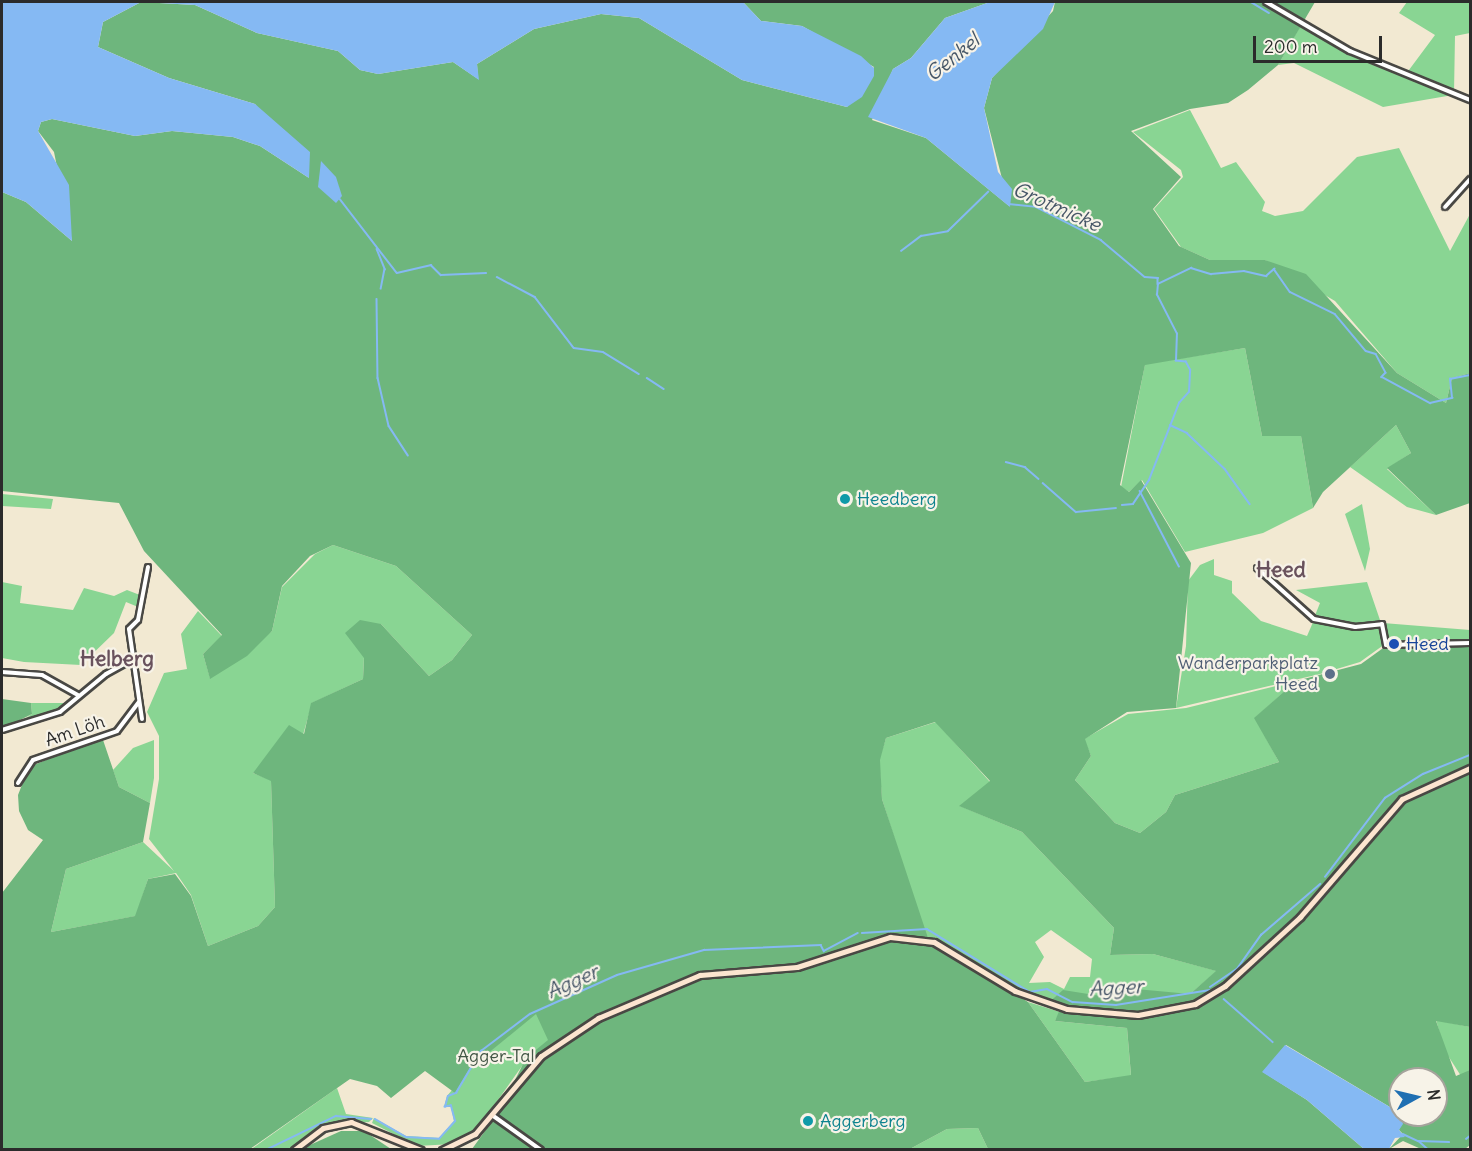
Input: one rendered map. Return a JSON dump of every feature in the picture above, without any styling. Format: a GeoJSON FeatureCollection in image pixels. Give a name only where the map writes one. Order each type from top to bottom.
{"type":"FeatureCollection","features":[{"type":"Feature","properties":{"kind":"main road"},"geometry":{"type":"LineString","coordinates":[[442,1149],[466,1141],[541,1056],[616,1009],[700,975],[797,966],[890,937],[934,942],[1015,991],[1067,1009],[1137,1015],[1195,1004],[1225,986],[1300,917],[1402,800],[1470,768]]}},
{"type":"Feature","properties":{"kind":"main road"},"geometry":{"type":"LineString","coordinates":[[294,1149],[332,1124],[370,1126],[421,1149]]}},
{"type":"Feature","properties":{"kind":"street"},"geometry":{"type":"LineString","coordinates":[[1266,2],[1350,51],[1470,100]]}},
{"type":"Feature","properties":{"kind":"street"},"geometry":{"type":"LineString","coordinates":[[1445,207],[1470,179]]}},
{"type":"Feature","properties":{"kind":"street"},"geometry":{"type":"LineString","coordinates":[[142,719],[131,660],[129,629],[138,621],[148,567]]}},
{"type":"Feature","properties":{"kind":"street"},"geometry":{"type":"LineString","coordinates":[[1257,568],[1314,619],[1355,627],[1382,624],[1386,645],[1470,643]]}},
{"type":"Feature","properties":{"kind":"street"},"geometry":{"type":"LineString","coordinates":[[2,730],[46,719],[131,660]]}},
{"type":"Feature","properties":{"kind":"street"},"geometry":{"type":"LineString","coordinates":[[2,672],[42,675],[78,695]]}},
{"type":"Feature","properties":{"kind":"street","name":"Am Löh"},"geometry":{"type":"LineString","coordinates":[[18,783],[33,760],[117,731],[139,702]]}},
{"type":"Feature","properties":{"kind":"street"},"geometry":{"type":"LineString","coordinates":[[492,1114],[541,1149]]}},
{"type":"Feature","properties":{"kind":"green space"},"geometry":{"type":"Polygon","coordinates":[[[141,2],[195,5],[257,33],[338,51],[360,70],[378,74],[453,62],[478,79],[477,64],[534,29],[601,14],[639,18],[742,80],[847,107],[874,67],[802,26],[761,21],[743,2],[990,2],[945,18],[911,58],[893,69],[872,120],[926,138],[1009,206],[984,108],[992,78],[1053,11],[1055,2],[1315,2],[1278,65],[1248,90],[1228,103],[1190,109],[1131,131],[1181,177],[1153,209],[1179,246],[1210,260],[1265,260],[1306,274],[1397,373],[1446,403],[1452,378],[1470,373],[1470,503],[1436,515],[1387,468],[1411,453],[1396,425],[1323,492],[1313,508],[1301,436],[1262,436],[1245,348],[1145,365],[1120,485],[1129,492],[1141,480],[1191,563],[1176,708],[1127,712],[1085,739],[1091,756],[1075,780],[1115,823],[1140,833],[1166,812],[1175,795],[1279,762],[1254,718],[1296,681],[1361,664],[1386,646],[1470,644],[1470,1027],[1436,1021],[1456,1076],[1470,1070],[1470,1145],[1465,1149],[1421,1149],[1403,1141],[1389,1149],[1403,1134],[1399,1127],[1448,1127],[1448,1067],[1388,1067],[1388,1106],[1286,1045],[1263,1072],[1307,1100],[1364,1149],[988,1149],[978,1128],[947,1129],[908,1150],[472,1149],[530,1069],[559,1047],[527,1067],[511,1088],[526,1058],[548,1040],[536,1014],[470,1068],[455,1093],[425,1071],[391,1098],[377,1086],[350,1079],[250,1149],[2,1149],[2,893],[43,840],[28,830],[19,811],[18,795],[29,767],[102,737],[119,787],[150,803],[143,842],[66,869],[51,932],[135,916],[148,879],[175,874],[191,896],[208,946],[258,926],[275,907],[271,781],[253,773],[289,725],[304,734],[311,703],[363,679],[364,658],[345,633],[360,620],[381,624],[429,676],[452,660],[472,635],[396,566],[333,545],[310,556],[282,586],[272,631],[247,656],[210,679],[203,654],[222,635],[144,551],[119,503],[2,491],[2,192],[26,202],[72,241],[54,152],[38,131],[41,122],[52,119],[135,136],[172,131],[233,137],[260,146],[309,178],[255,104],[169,78],[98,47],[103,22],[141,2]],[[935,722],[886,738],[880,760],[882,799],[928,938],[1028,1002],[1085,1082],[1131,1075],[1127,1028],[1055,1021],[1060,1009],[1046,1005],[1063,990],[1107,997],[1136,989],[1190,994],[1216,971],[1153,954],[1110,955],[1114,928],[1022,832],[959,806],[990,781],[935,722]]]}},
{"type":"Feature","properties":{"kind":"green space"},"geometry":{"type":"Polygon","coordinates":[[[1407,2],[1470,2],[1470,33],[1455,36],[1454,93],[1406,74],[1435,35],[1399,13],[1407,2]]]}},
{"type":"Feature","properties":{"kind":"green space"},"geometry":{"type":"Polygon","coordinates":[[[1302,23],[1350,52],[1453,95],[1383,107],[1294,63],[1278,65],[1302,23]]]}},
{"type":"Feature","properties":{"kind":"green space"},"geometry":{"type":"Polygon","coordinates":[[[1190,110],[1221,168],[1236,162],[1265,202],[1262,211],[1275,216],[1303,211],[1357,157],[1399,148],[1450,251],[1470,214],[1470,373],[1452,378],[1446,403],[1397,373],[1335,301],[1265,260],[1210,260],[1181,247],[1154,209],[1183,177],[1181,170],[1133,132],[1190,110]]]}},
{"type":"Feature","properties":{"kind":"green space"},"geometry":{"type":"Polygon","coordinates":[[[1245,348],[1262,436],[1301,436],[1313,508],[1263,533],[1185,552],[1142,480],[1129,492],[1121,487],[1145,364],[1245,348]]]}},
{"type":"Feature","properties":{"kind":"green space"},"geometry":{"type":"Polygon","coordinates":[[[1396,425],[1411,453],[1387,469],[1436,515],[1407,507],[1350,467],[1396,425]]]}},
{"type":"Feature","properties":{"kind":"green space"},"geometry":{"type":"Polygon","coordinates":[[[2,494],[53,499],[51,509],[2,506],[2,494]]]}},
{"type":"Feature","properties":{"kind":"green space"},"geometry":{"type":"Polygon","coordinates":[[[1362,504],[1370,549],[1365,571],[1345,514],[1362,504]]]}},
{"type":"Feature","properties":{"kind":"green space"},"geometry":{"type":"Polygon","coordinates":[[[333,545],[396,566],[472,635],[452,660],[429,676],[381,624],[364,657],[363,679],[312,703],[303,735],[253,773],[271,780],[275,907],[258,926],[208,946],[191,895],[176,873],[148,879],[136,916],[51,932],[66,869],[143,842],[174,871],[149,839],[159,779],[159,736],[147,712],[164,673],[187,669],[181,634],[198,611],[222,636],[203,654],[210,678],[272,631],[282,587],[315,554],[333,545]]]}},
{"type":"Feature","properties":{"kind":"green space"},"geometry":{"type":"Polygon","coordinates":[[[1214,559],[1214,575],[1232,581],[1232,593],[1261,621],[1307,636],[1314,620],[1354,628],[1381,625],[1385,644],[1360,662],[1320,674],[1176,708],[1186,646],[1188,581],[1200,565],[1214,559]]]}},
{"type":"Feature","properties":{"kind":"green space"},"geometry":{"type":"Polygon","coordinates":[[[2,582],[22,586],[20,603],[73,610],[84,588],[114,596],[127,590],[145,597],[143,609],[126,602],[114,633],[81,665],[24,662],[2,658],[2,582]]]}},
{"type":"Feature","properties":{"kind":"green space"},"geometry":{"type":"Polygon","coordinates":[[[1367,582],[1381,623],[1355,626],[1314,618],[1320,603],[1296,590],[1367,582]]]}},
{"type":"Feature","properties":{"kind":"green space"},"geometry":{"type":"Polygon","coordinates":[[[1383,623],[1470,630],[1470,642],[1387,644],[1383,623]]]}},
{"type":"Feature","properties":{"kind":"green space"},"geometry":{"type":"Polygon","coordinates":[[[1296,681],[1255,718],[1279,762],[1175,795],[1166,812],[1140,833],[1115,823],[1075,780],[1091,756],[1084,739],[1128,714],[1186,708],[1296,681]]]}},
{"type":"Feature","properties":{"kind":"green space"},"geometry":{"type":"Polygon","coordinates":[[[2,699],[31,703],[32,714],[2,729],[2,699]]]}},
{"type":"Feature","properties":{"kind":"green space"},"geometry":{"type":"Polygon","coordinates":[[[31,703],[67,703],[60,711],[14,726],[32,714],[31,703]]]}},
{"type":"Feature","properties":{"kind":"green space","name":"Agger-Tal"},"geometry":{"type":"Polygon","coordinates":[[[936,722],[990,782],[960,806],[1022,832],[1114,928],[1110,955],[1153,954],[1217,971],[1190,994],[1118,1012],[1037,999],[1000,981],[551,1038],[522,1066],[479,1127],[453,1144],[417,1146],[372,1123],[374,1118],[406,1136],[439,1138],[454,1121],[451,1107],[444,1107],[447,1096],[519,1010],[922,926],[882,799],[879,760],[886,738],[936,722]],[[1051,930],[1035,942],[1044,957],[1029,983],[1050,982],[1064,989],[1070,977],[1090,977],[1092,959],[1051,930]]]}},
{"type":"Feature","properties":{"kind":"green space"},"geometry":{"type":"Polygon","coordinates":[[[154,740],[154,778],[150,803],[119,787],[113,770],[133,748],[154,740]]]}},
{"type":"Feature","properties":{"kind":"green space"},"geometry":{"type":"Polygon","coordinates":[[[1028,1002],[1060,1012],[1055,1021],[1127,1028],[1131,1076],[1085,1082],[1028,1002]]]}},
{"type":"Feature","properties":{"kind":"green space"},"geometry":{"type":"Polygon","coordinates":[[[1436,1020],[1470,1027],[1470,1070],[1461,1076],[1445,1051],[1436,1020]]]}},
{"type":"Feature","properties":{"kind":"green space"},"geometry":{"type":"Polygon","coordinates":[[[337,1088],[346,1114],[373,1118],[369,1122],[321,1125],[289,1149],[250,1150],[337,1088]]]}},
{"type":"Feature","properties":{"kind":"green space"},"geometry":{"type":"Polygon","coordinates":[[[978,1128],[988,1149],[908,1150],[947,1129],[978,1128]]]}},
{"type":"Feature","properties":{"kind":"green space"},"geometry":{"type":"Polygon","coordinates":[[[341,1131],[364,1131],[391,1149],[301,1149],[341,1131]]]}},
{"type":"Feature","properties":{"kind":"water"},"geometry":{"type":"Polygon","coordinates":[[[2,2],[141,2],[103,22],[98,47],[169,78],[255,104],[310,152],[309,178],[260,146],[233,137],[172,131],[135,136],[52,119],[41,122],[38,131],[69,185],[72,241],[26,202],[2,192],[2,2]]]}},
{"type":"Feature","properties":{"kind":"water"},"geometry":{"type":"Polygon","coordinates":[[[141,2],[743,2],[761,21],[802,26],[861,56],[874,68],[874,76],[862,97],[847,107],[742,80],[639,18],[601,14],[534,29],[477,64],[479,80],[453,62],[378,74],[360,70],[338,51],[257,33],[195,5],[141,2]]]}},
{"type":"Feature","properties":{"kind":"water","name":"Genkel"},"geometry":{"type":"Polygon","coordinates":[[[990,2],[1055,2],[1043,29],[992,78],[984,108],[998,172],[1012,189],[1010,207],[926,138],[868,117],[893,69],[911,58],[945,18],[990,2]]]}},
{"type":"Feature","properties":{"kind":"water"},"geometry":{"type":"Polygon","coordinates":[[[321,161],[336,177],[342,196],[336,203],[318,187],[321,161]]]}},
{"type":"Feature","properties":{"kind":"water"},"geometry":{"type":"Polygon","coordinates":[[[1285,1045],[1388,1106],[1388,1127],[1401,1127],[1399,1130],[1405,1137],[1395,1138],[1389,1149],[1364,1149],[1307,1100],[1262,1072],[1285,1045]]]}},
{"type":"Feature","properties":{"kind":"waterway"},"geometry":{"type":"LineString","coordinates":[[1251,2],[1269,13]]}},
{"type":"Feature","properties":{"kind":"waterway"},"geometry":{"type":"LineString","coordinates":[[901,251],[921,236],[948,231],[988,192]]}},
{"type":"Feature","properties":{"kind":"waterway"},"geometry":{"type":"LineString","coordinates":[[340,199],[397,273],[431,265],[441,275],[486,273]]}},
{"type":"Feature","properties":{"kind":"waterway","name":"Grotmicke"},"geometry":{"type":"LineString","coordinates":[[1009,204],[1036,207],[1101,240],[1145,277],[1158,278],[1158,284],[1191,268],[1211,274],[1244,271],[1266,276],[1274,269],[1290,292],[1335,314],[1366,351],[1376,354],[1386,373],[1382,377],[1430,403],[1452,398],[1450,379],[1470,375]]}},
{"type":"Feature","properties":{"kind":"waterway"},"geometry":{"type":"LineString","coordinates":[[377,249],[385,269],[381,289]]}},
{"type":"Feature","properties":{"kind":"waterway"},"geometry":{"type":"LineString","coordinates":[[497,277],[535,297],[574,348],[603,352],[639,374]]}},
{"type":"Feature","properties":{"kind":"waterway"},"geometry":{"type":"LineString","coordinates":[[1122,505],[1133,504],[1149,480],[1179,403],[1189,392],[1190,370],[1186,362],[1176,361],[1177,334],[1157,295],[1158,284]]}},
{"type":"Feature","properties":{"kind":"waterway"},"geometry":{"type":"LineString","coordinates":[[377,299],[378,378],[389,426],[408,455]]}},
{"type":"Feature","properties":{"kind":"waterway"},"geometry":{"type":"LineString","coordinates":[[647,378],[664,389]]}},
{"type":"Feature","properties":{"kind":"waterway"},"geometry":{"type":"LineString","coordinates":[[1170,425],[1187,433],[1225,469],[1250,504]]}},
{"type":"Feature","properties":{"kind":"waterway"},"geometry":{"type":"LineString","coordinates":[[1006,462],[1025,467],[1039,479]]}},
{"type":"Feature","properties":{"kind":"waterway"},"geometry":{"type":"LineString","coordinates":[[1043,483],[1076,512],[1116,508]]}},
{"type":"Feature","properties":{"kind":"waterway"},"geometry":{"type":"LineString","coordinates":[[1140,491],[1179,566]]}},
{"type":"Feature","properties":{"kind":"waterway"},"geometry":{"type":"LineString","coordinates":[[1325,877],[1385,798],[1423,774],[1470,755]]}},
{"type":"Feature","properties":{"kind":"waterway"},"geometry":{"type":"LineString","coordinates":[[1210,987],[1237,969],[1261,935],[1320,884]]}},
{"type":"Feature","properties":{"kind":"waterway","name":"Agger"},"geometry":{"type":"LineString","coordinates":[[862,933],[927,929],[1030,992],[1047,989],[1073,1002],[1116,1005],[1210,990]]}},
{"type":"Feature","properties":{"kind":"waterway","name":"Agger"},"geometry":{"type":"LineString","coordinates":[[375,1119],[406,1137],[439,1139],[455,1121],[451,1106],[445,1107],[448,1096],[456,1093],[481,1051],[530,1014],[617,975],[704,950],[821,945],[824,951],[858,933]]}},
{"type":"Feature","properties":{"kind":"waterway","name":"Agger"},"geometry":{"type":"LineString","coordinates":[[1224,999],[1273,1042]]}},
{"type":"Feature","properties":{"kind":"waterway","name":"Agger"},"geometry":{"type":"LineString","coordinates":[[266,1150],[336,1116],[371,1119]]}},
{"type":"Feature","properties":{"kind":"waterway","name":"Agger"},"geometry":{"type":"LineString","coordinates":[[1403,1134],[1418,1141],[1449,1142]]}},
{"type":"Feature","properties":{"kind":"waterway","name":"Agger"},"geometry":{"type":"LineString","coordinates":[[1466,1139],[1470,1136]]}},
{"type":"Feature","properties":{"kind":"waterway"},"geometry":{"type":"LineString","coordinates":[[1420,1142],[1429,1150]]}},
{"type":"Feature","properties":{"kind":"place","name":"Heedberg"},"geometry":{"type":"Point","coordinates":[845,499]}},
{"type":"Feature","properties":{"kind":"place","name":"Heed"},"geometry":{"type":"Point","coordinates":[1394,644]}},
{"type":"Feature","properties":{"kind":"place","name":"Wanderparkplatz Heed"},"geometry":{"type":"Point","coordinates":[1330,674]}},
{"type":"Feature","properties":{"kind":"place","name":"Aggerberg"},"geometry":{"type":"Point","coordinates":[808,1121]}},
{"type":"Feature","properties":{"kind":"district","name":"Heed"},"geometry":{"type":"Point","coordinates":[1281,570]}},
{"type":"Feature","properties":{"kind":"district","name":"Helberg"},"geometry":{"type":"Point","coordinates":[117,659]}}]}
